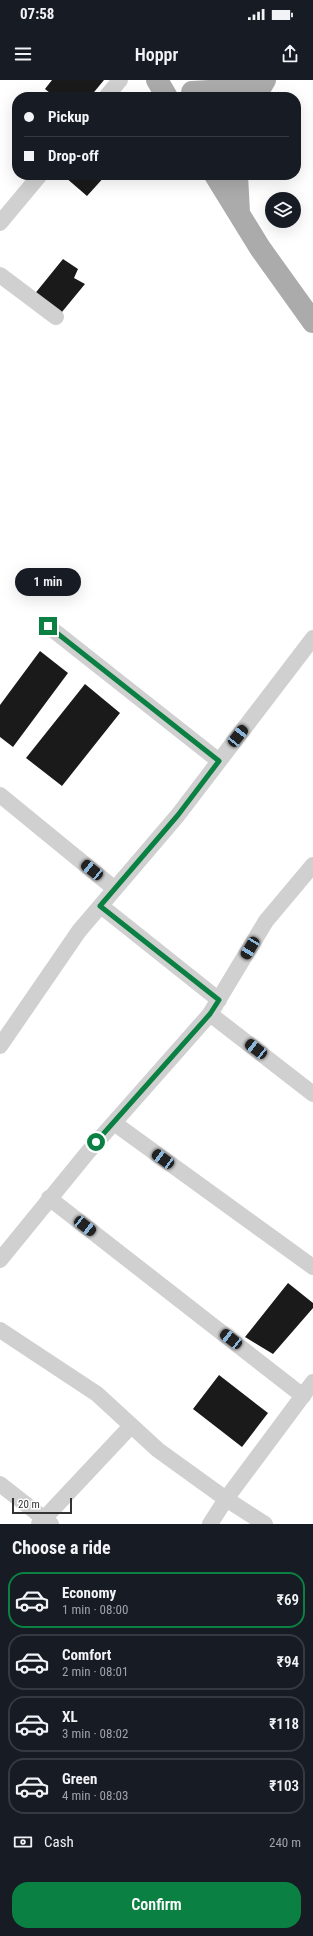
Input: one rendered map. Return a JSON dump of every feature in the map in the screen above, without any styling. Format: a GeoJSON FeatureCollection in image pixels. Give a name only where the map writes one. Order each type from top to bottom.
{"type":"FeatureCollection","features":[{"type":"Feature","properties":{"kind":"main road"},"geometry":{"type":"LineString","coordinates":[[157,80],[164,92]]}},
{"type":"Feature","properties":{"kind":"main road"},"geometry":{"type":"LineString","coordinates":[[190,90],[226,90],[244,80]]}},
{"type":"Feature","properties":{"kind":"main road"},"geometry":{"type":"LineString","coordinates":[[258,92],[266,80]]}},
{"type":"Feature","properties":{"kind":"main road"},"geometry":{"type":"LineString","coordinates":[[218,180],[260,248],[313,322]]}},
{"type":"Feature","properties":{"kind":"main road"},"geometry":{"type":"LineString","coordinates":[[237,180],[239,214]]}},
{"type":"Feature","properties":{"kind":"street"},"geometry":{"type":"LineString","coordinates":[[110,92],[120,80]]}},
{"type":"Feature","properties":{"kind":"street"},"geometry":{"type":"LineString","coordinates":[[0,223],[36,180]]}},
{"type":"Feature","properties":{"kind":"street"},"geometry":{"type":"LineString","coordinates":[[0,275],[56,317]]}},
{"type":"Feature","properties":{"kind":"street"},"geometry":{"type":"LineString","coordinates":[[48,626],[219,761]]}},
{"type":"Feature","properties":{"kind":"street"},"geometry":{"type":"LineString","coordinates":[[0,1046],[79,931],[178,815],[313,638]]}},
{"type":"Feature","properties":{"kind":"street"},"geometry":{"type":"LineString","coordinates":[[0,795],[115,889]]}},
{"type":"Feature","properties":{"kind":"street"},"geometry":{"type":"LineString","coordinates":[[0,1260],[49,1198],[210,1014],[266,921],[313,866]]}},
{"type":"Feature","properties":{"kind":"street"},"geometry":{"type":"LineString","coordinates":[[100,906],[219,1000]]}},
{"type":"Feature","properties":{"kind":"street"},"geometry":{"type":"LineString","coordinates":[[210,1014],[313,1094]]}},
{"type":"Feature","properties":{"kind":"street"},"geometry":{"type":"LineString","coordinates":[[114,1123],[313,1267]]}},
{"type":"Feature","properties":{"kind":"street"},"geometry":{"type":"LineString","coordinates":[[49,1198],[303,1396]]}},
{"type":"Feature","properties":{"kind":"street"},"geometry":{"type":"LineString","coordinates":[[0,1330],[97,1394],[158,1450],[226,1500],[265,1524]]}},
{"type":"Feature","properties":{"kind":"street"},"geometry":{"type":"LineString","coordinates":[[210,1524],[313,1382]]}},
{"type":"Feature","properties":{"kind":"street"},"geometry":{"type":"LineString","coordinates":[[0,1484],[44,1522],[131,1426]]}},
{"type":"Feature","properties":{"kind":"building"},"geometry":{"type":"Polygon","coordinates":[[[52,80],[104,80],[94,92],[49,92],[45,89],[52,80]]]}},
{"type":"Feature","properties":{"kind":"building"},"geometry":{"type":"Polygon","coordinates":[[[68,180],[101,180],[87,196],[68,180]]]}},
{"type":"Feature","properties":{"kind":"building"},"geometry":{"type":"Polygon","coordinates":[[[63,259],[78,269],[74,278],[85,284],[57,318],[33,296],[63,259]]]}},
{"type":"Feature","properties":{"kind":"building"},"geometry":{"type":"Polygon","coordinates":[[[40,651],[68,673],[13,747],[0,737],[0,705],[40,651]]]}},
{"type":"Feature","properties":{"kind":"building"},"geometry":{"type":"Polygon","coordinates":[[[85,684],[120,713],[62,786],[26,758],[85,684]]]}},
{"type":"Feature","properties":{"kind":"building"},"geometry":{"type":"Polygon","coordinates":[[[288,1283],[313,1303],[313,1308],[273,1354],[245,1337],[288,1283]]]}},
{"type":"Feature","properties":{"kind":"building"},"geometry":{"type":"Polygon","coordinates":[[[219,1375],[268,1413],[242,1447],[193,1409],[219,1375]]]}},
{"type":"Feature","properties":{"kind":"route"},"geometry":{"type":"LineString","coordinates":[[48,626],[219,761],[178,815],[100,906],[219,1000],[210,1014],[96,1142]]}}]}
